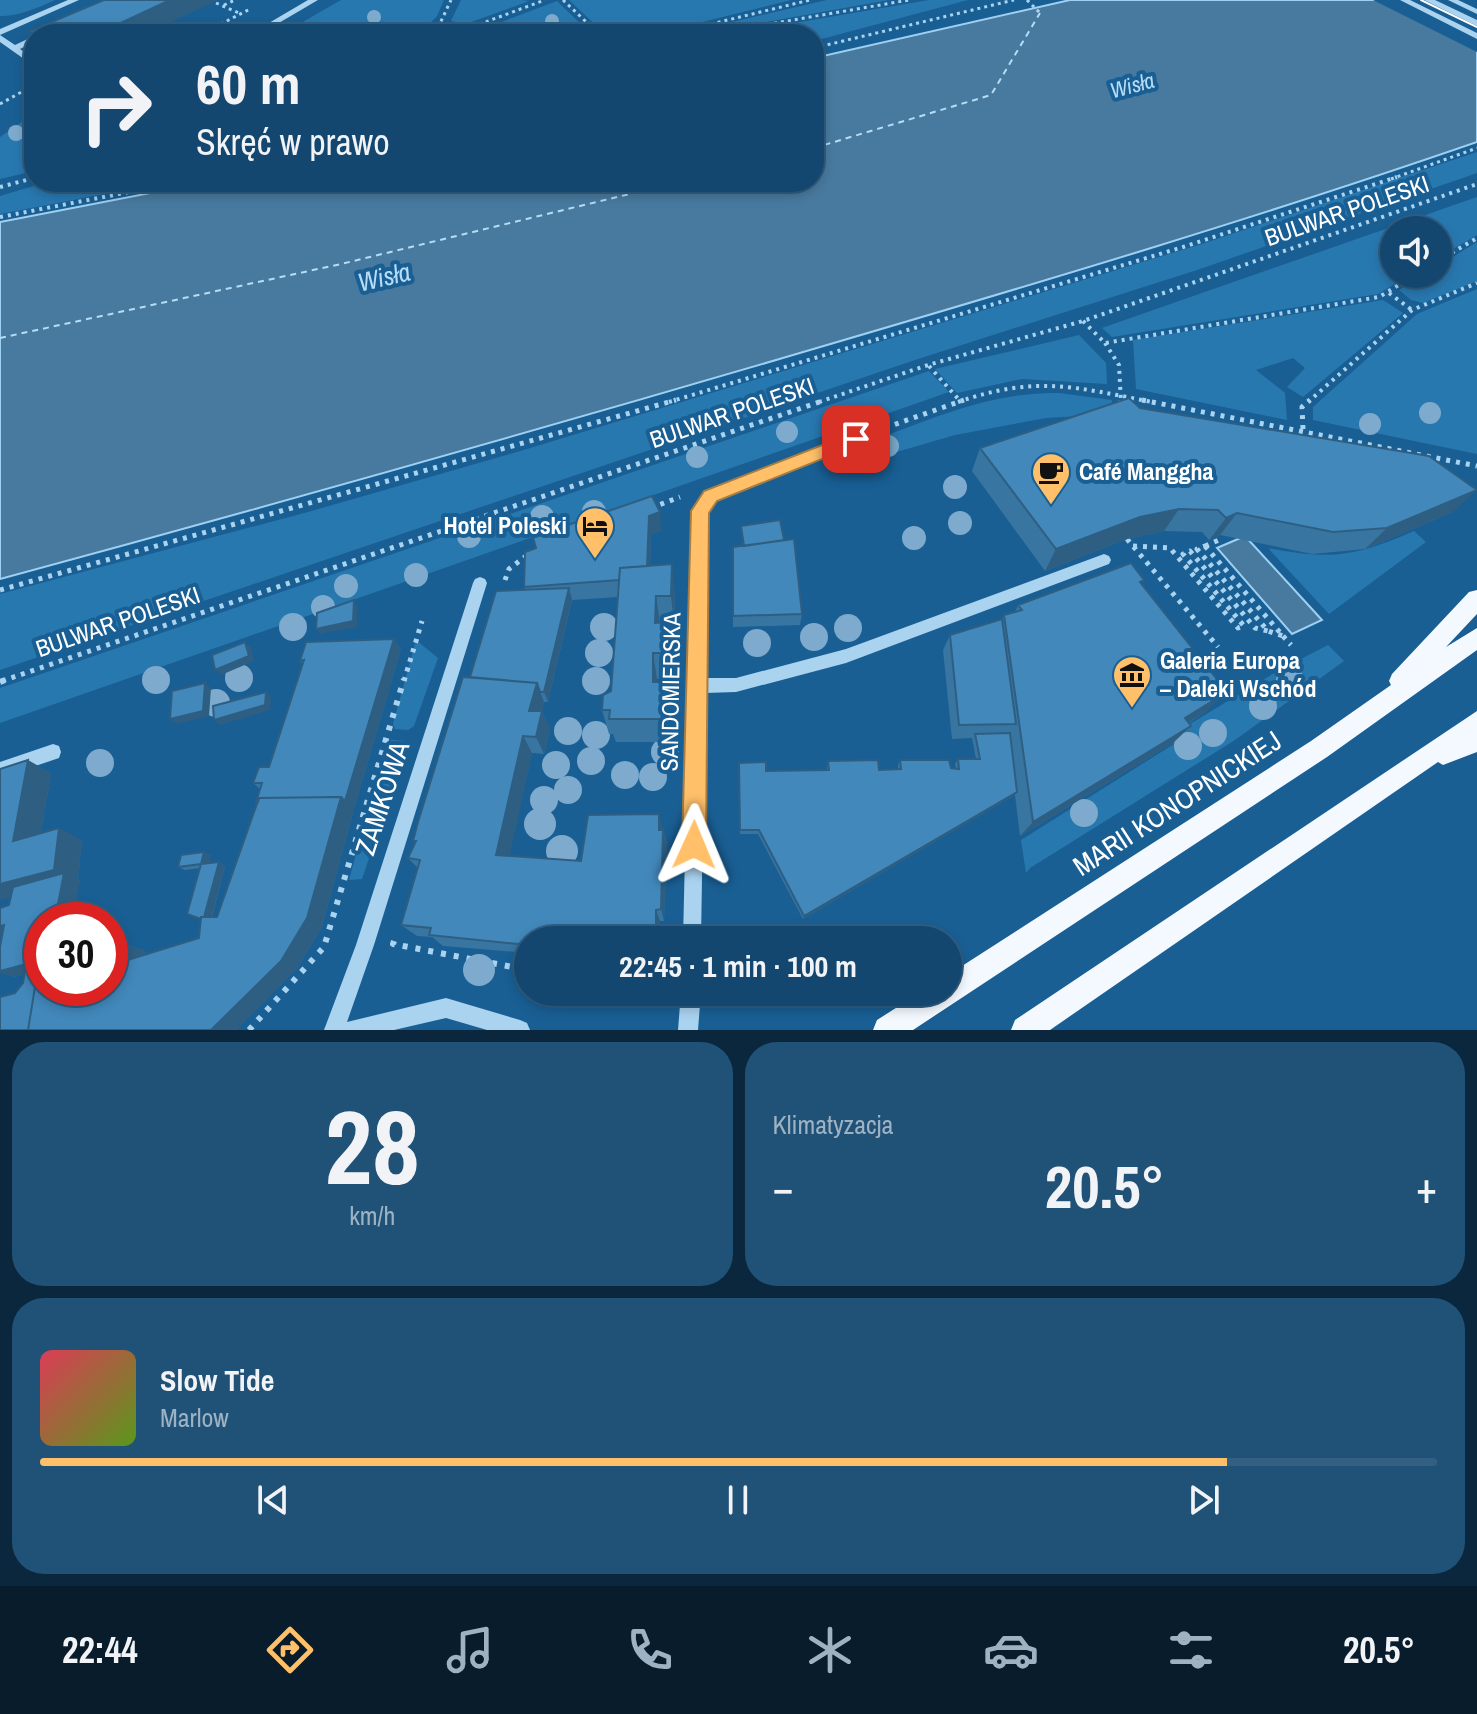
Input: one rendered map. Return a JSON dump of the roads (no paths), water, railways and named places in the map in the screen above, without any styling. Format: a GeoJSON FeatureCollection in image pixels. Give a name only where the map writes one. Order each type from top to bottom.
{"type":"FeatureCollection","features":[{"type":"Feature","properties":{"kind":"main road"},"geometry":{"type":"LineString","coordinates":[[1372,710],[1477,599]]}},
{"type":"Feature","properties":{"kind":"main road","name":"MARII KONOPNICKIEJ"},"geometry":{"type":"LineString","coordinates":[[962,981],[1319,749],[1477,638]]}},
{"type":"Feature","properties":{"kind":"main road"},"geometry":{"type":"LineString","coordinates":[[1025,1030],[1477,722]]}},
{"type":"Feature","properties":{"kind":"main road"},"geometry":{"type":"LineString","coordinates":[[1417,763],[1477,741]]}},
{"type":"Feature","properties":{"kind":"main road","name":"MARII KONOPNICKIEJ"},"geometry":{"type":"LineString","coordinates":[[887,1030],[924,1006]]}},
{"type":"Feature","properties":{"kind":"street"},"geometry":{"type":"LineString","coordinates":[[0,32],[75,0]]}},
{"type":"Feature","properties":{"kind":"street"},"geometry":{"type":"LineString","coordinates":[[272,24],[314,0]]}},
{"type":"Feature","properties":{"kind":"street"},"geometry":{"type":"LineString","coordinates":[[1404,0],[1477,36]]}},
{"type":"Feature","properties":{"kind":"street"},"geometry":{"type":"LineString","coordinates":[[1428,0],[1477,23]]}},
{"type":"Feature","properties":{"kind":"street"},"geometry":{"type":"LineString","coordinates":[[1452,0],[1477,12]]}},
{"type":"Feature","properties":{"kind":"street"},"geometry":{"type":"LineString","coordinates":[[0,38],[24,55]]}},
{"type":"Feature","properties":{"kind":"street"},"geometry":{"type":"LineString","coordinates":[[15,48],[24,44]]}},
{"type":"Feature","properties":{"kind":"street","name":"SANDOMIERSKA"},"geometry":{"type":"LineString","coordinates":[[692,926],[700,511],[710,496],[856,439]]}},
{"type":"Feature","properties":{"kind":"street"},"geometry":{"type":"LineString","coordinates":[[698,686],[736,685],[846,656],[1104,560]]}},
{"type":"Feature","properties":{"kind":"street","name":"ZAMKOWA"},"geometry":{"type":"LineString","coordinates":[[334,1030],[365,945],[480,583]]}},
{"type":"Feature","properties":{"kind":"street"},"geometry":{"type":"LineString","coordinates":[[0,770],[53,752]]}},
{"type":"Feature","properties":{"kind":"street"},"geometry":{"type":"LineString","coordinates":[[688,1030],[690,1006]]}},
{"type":"Feature","properties":{"kind":"street"},"geometry":{"type":"LineString","coordinates":[[352,1030],[446,1008],[520,1030]]}},
{"type":"Feature","properties":{"kind":"water","name":"Wisła"},"geometry":{"type":"Polygon","coordinates":[[[1070,0],[1477,0],[1477,142],[1235,222],[909,321],[414,464],[0,579],[0,222],[155,192],[824,192],[824,56],[1070,0]]]}},
{"type":"Feature","properties":{"kind":"water"},"geometry":{"type":"Polygon","coordinates":[[[1245,536],[1322,620],[1292,634],[1217,548],[1245,536]]]}},
{"type":"Feature","properties":{"kind":"tram line"},"geometry":{"type":"LineString","coordinates":[[1421,0],[1477,27]]}},
{"type":"Feature","properties":{"kind":"place","name":"Café Manggha"},"geometry":{"type":"Point","coordinates":[1051,506]}},
{"type":"Feature","properties":{"kind":"place","name":"Hotel Poleski"},"geometry":{"type":"Point","coordinates":[595,560]}},
{"type":"Feature","properties":{"kind":"place","name":"Galeria Europa – Daleki Wschód"},"geometry":{"type":"Point","coordinates":[1132,709]}}]}
